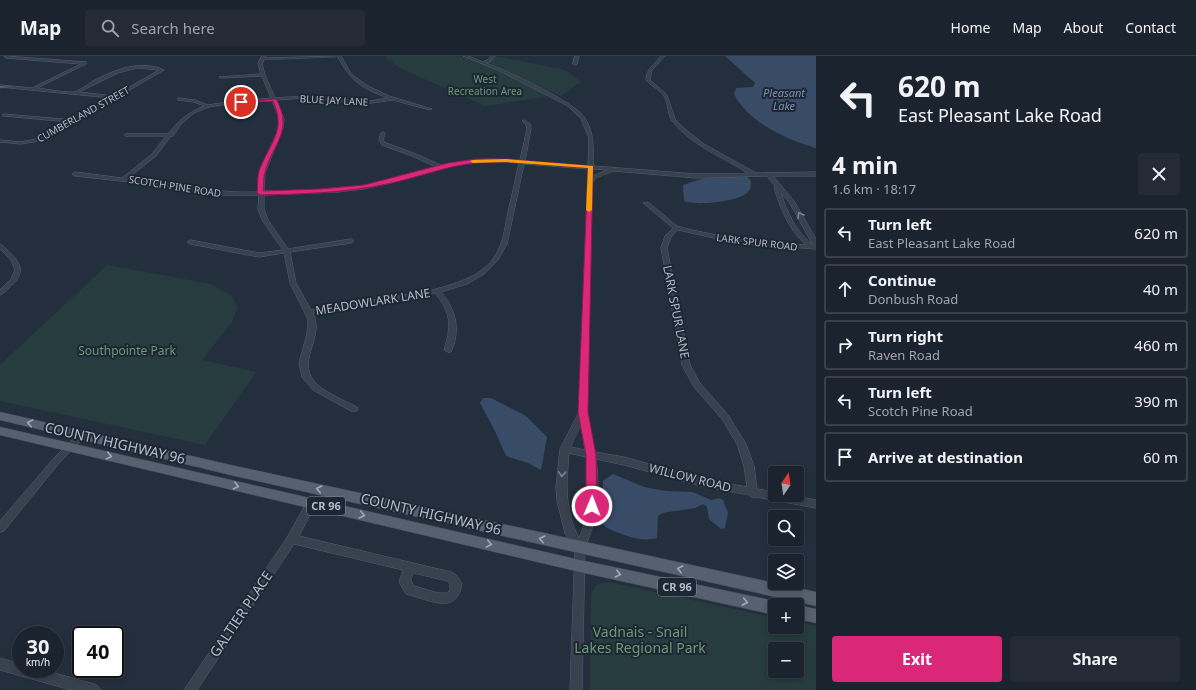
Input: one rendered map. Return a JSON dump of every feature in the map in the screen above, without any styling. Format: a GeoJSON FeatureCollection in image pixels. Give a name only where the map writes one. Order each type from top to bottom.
{"type":"FeatureCollection","features":[{"type":"Feature","properties":{"kind":"main road"},"geometry":{"type":"LineString","coordinates":[[0,87],[13,87]]}},
{"type":"Feature","properties":{"kind":"main road","name":"COUNTY HIGHWAY 96"},"geometry":{"type":"LineString","coordinates":[[0,416],[816,599]]}},
{"type":"Feature","properties":{"kind":"main road","name":"COUNTY HIGHWAY 96"},"geometry":{"type":"LineString","coordinates":[[0,431],[580,566],[768,606]]}},
{"type":"Feature","properties":{"kind":"main road"},"geometry":{"type":"LineString","coordinates":[[804,613],[816,616]]}},
{"type":"Feature","properties":{"kind":"street","name":"BLUE JAY LANE"},"geometry":{"type":"LineString","coordinates":[[263,58],[339,56],[348,72],[354,78],[410,105],[430,109]]}},
{"type":"Feature","properties":{"kind":"street"},"geometry":{"type":"LineString","coordinates":[[465,56],[484,62],[557,98],[575,110],[583,118],[589,131],[591,167],[583,412],[591,455],[592,506],[587,537],[580,547],[576,690]]}},
{"type":"Feature","properties":{"kind":"street"},"geometry":{"type":"LineString","coordinates":[[484,62],[493,56]]}},
{"type":"Feature","properties":{"kind":"street"},"geometry":{"type":"LineString","coordinates":[[575,64],[577,56]]}},
{"type":"Feature","properties":{"kind":"street"},"geometry":{"type":"LineString","coordinates":[[663,56],[649,72],[647,77],[648,80],[665,95],[669,104],[670,115],[691,136],[755,175]]}},
{"type":"Feature","properties":{"kind":"street"},"geometry":{"type":"LineString","coordinates":[[6,57],[85,63],[32,90]]}},
{"type":"Feature","properties":{"kind":"street"},"geometry":{"type":"LineString","coordinates":[[263,58],[260,64],[263,75],[282,114],[282,124],[262,173],[260,193],[262,215],[287,251],[293,283],[310,312],[312,326],[311,334],[303,363],[306,377],[316,388],[354,409]]}},
{"type":"Feature","properties":{"kind":"street","name":"CUMBERLAND STREET"},"geometry":{"type":"LineString","coordinates":[[0,141],[32,142],[42,139],[162,70],[134,66],[124,68],[74,94]]}},
{"type":"Feature","properties":{"kind":"street"},"geometry":{"type":"LineString","coordinates":[[221,77],[263,75]]}},
{"type":"Feature","properties":{"kind":"street"},"geometry":{"type":"LineString","coordinates":[[13,87],[114,97]]}},
{"type":"Feature","properties":{"kind":"street","name":"BLUE JAY LANE"},"geometry":{"type":"LineString","coordinates":[[275,100],[316,97],[364,103],[393,98]]}},
{"type":"Feature","properties":{"kind":"street"},"geometry":{"type":"LineString","coordinates":[[179,99],[196,101],[208,106]]}},
{"type":"Feature","properties":{"kind":"street","name":"SCOTCH PINE ROAD"},"geometry":{"type":"LineString","coordinates":[[124,179],[154,155],[179,123],[190,114],[208,106],[233,102],[275,100]]}},
{"type":"Feature","properties":{"kind":"street"},"geometry":{"type":"LineString","coordinates":[[5,114],[73,121]]}},
{"type":"Feature","properties":{"kind":"street","name":"MEADOWLARK LANE"},"geometry":{"type":"LineString","coordinates":[[310,312],[350,304],[411,297],[437,291],[458,284],[479,273],[499,254],[504,244],[529,129],[524,120]]}},
{"type":"Feature","properties":{"kind":"street"},"geometry":{"type":"LineString","coordinates":[[383,133],[381,140],[384,144],[414,155],[440,167]]}},
{"type":"Feature","properties":{"kind":"street"},"geometry":{"type":"LineString","coordinates":[[126,136],[170,135]]}},
{"type":"Feature","properties":{"kind":"street","name":"SCOTCH PINE ROAD"},"geometry":{"type":"LineString","coordinates":[[124,179],[226,194],[332,190],[364,187],[389,182],[440,167],[476,161],[521,162],[629,171]]}},
{"type":"Feature","properties":{"kind":"street"},"geometry":{"type":"LineString","coordinates":[[590,182],[594,176],[604,173],[629,171],[696,176],[816,174]]}},
{"type":"Feature","properties":{"kind":"street"},"geometry":{"type":"LineString","coordinates":[[75,174],[124,179]]}},
{"type":"Feature","properties":{"kind":"street"},"geometry":{"type":"LineString","coordinates":[[768,174],[777,185],[797,210],[816,244],[815,250],[805,243],[800,235],[785,209],[777,185]]}},
{"type":"Feature","properties":{"kind":"street"},"geometry":{"type":"LineString","coordinates":[[646,203],[677,228]]}},
{"type":"Feature","properties":{"kind":"street","name":"LARK SPUR ROAD"},"geometry":{"type":"LineString","coordinates":[[677,228],[736,241],[815,250]]}},
{"type":"Feature","properties":{"kind":"street","name":"LARK SPUR LANE"},"geometry":{"type":"LineString","coordinates":[[677,228],[668,236],[664,248],[686,365],[697,385],[725,417],[741,444],[749,466],[753,494]]}},
{"type":"Feature","properties":{"kind":"street"},"geometry":{"type":"LineString","coordinates":[[190,242],[252,254],[287,251],[351,241]]}},
{"type":"Feature","properties":{"kind":"street"},"geometry":{"type":"LineString","coordinates":[[0,246],[16,262],[18,270],[14,280],[0,293]]}},
{"type":"Feature","properties":{"kind":"street","name":"MEADOWLARK LANE"},"geometry":{"type":"LineString","coordinates":[[437,291],[446,301],[453,315],[454,330],[448,350]]}},
{"type":"Feature","properties":{"kind":"street"},"geometry":{"type":"LineString","coordinates":[[580,547],[570,533],[562,501],[562,467],[565,449],[583,412]]}},
{"type":"Feature","properties":{"kind":"street"},"geometry":{"type":"LineString","coordinates":[[0,528],[57,460],[71,448],[82,435]]}},
{"type":"Feature","properties":{"kind":"street","name":"WILLOW ROAD"},"geometry":{"type":"LineString","coordinates":[[565,449],[753,494],[816,504]]}},
{"type":"Feature","properties":{"kind":"street","name":"GALTIER PLACE"},"geometry":{"type":"LineString","coordinates":[[190,690],[292,539],[311,503]]}},
{"type":"Feature","properties":{"kind":"street"},"geometry":{"type":"LineString","coordinates":[[292,539],[409,567]]}},
{"type":"Feature","properties":{"kind":"street"},"geometry":{"type":"LineString","coordinates":[[0,664],[94,690]]}},
{"type":"Feature","properties":{"kind":"green space","name":"West Recreation Area"},"geometry":{"type":"Polygon","coordinates":[[[386,56],[460,56],[492,67],[550,96],[485,106],[400,68],[386,58],[386,56]]]}},
{"type":"Feature","properties":{"kind":"green space","name":"West Recreation Area"},"geometry":{"type":"Polygon","coordinates":[[[495,56],[561,69],[568,72],[581,82],[561,96],[488,62],[495,56]]]}},
{"type":"Feature","properties":{"kind":"green space","name":"Southpointe Park"},"geometry":{"type":"Polygon","coordinates":[[[107,265],[211,284],[232,296],[237,307],[232,322],[202,360],[256,372],[205,445],[0,401],[0,365],[107,265]]]}},
{"type":"Feature","properties":{"kind":"green space","name":"Vadnais - Snail Lakes Regional Park"},"geometry":{"type":"Polygon","coordinates":[[[609,582],[768,616],[768,634],[804,634],[804,623],[816,626],[816,690],[590,690],[591,593],[597,585],[609,582]]]}},
{"type":"Feature","properties":{"kind":"water","name":"Pleasant Lake"},"geometry":{"type":"Polygon","coordinates":[[[725,56],[816,56],[816,148],[781,135],[758,121],[740,104],[734,94],[736,88],[753,87],[755,83],[725,56]]]}},
{"type":"Feature","properties":{"kind":"water"},"geometry":{"type":"Polygon","coordinates":[[[747,176],[751,181],[750,190],[736,198],[727,201],[707,203],[684,201],[683,185],[705,178],[747,176]]]}},
{"type":"Feature","properties":{"kind":"water"},"geometry":{"type":"Polygon","coordinates":[[[483,398],[491,398],[526,416],[547,437],[541,470],[528,463],[506,456],[480,403],[483,398]]]}},
{"type":"Feature","properties":{"kind":"water"},"geometry":{"type":"Polygon","coordinates":[[[613,474],[644,487],[666,491],[693,492],[711,500],[719,498],[723,500],[728,513],[725,528],[721,529],[709,519],[707,507],[703,504],[695,508],[662,513],[658,516],[657,538],[637,539],[605,527],[603,523],[603,481],[613,474]]]}},
{"type":"Feature","properties":{"kind":"slow traffic"},"geometry":{"type":"LineString","coordinates":[[473,161],[506,160],[591,167],[589,210]]}},
{"type":"Feature","properties":{"kind":"route"},"geometry":{"type":"LineString","coordinates":[[241,102],[275,100],[282,114],[281,128],[260,179],[260,193],[338,190],[364,187],[389,182],[448,165],[476,161],[506,160],[591,167],[583,412],[590,444],[592,506]]}}]}
